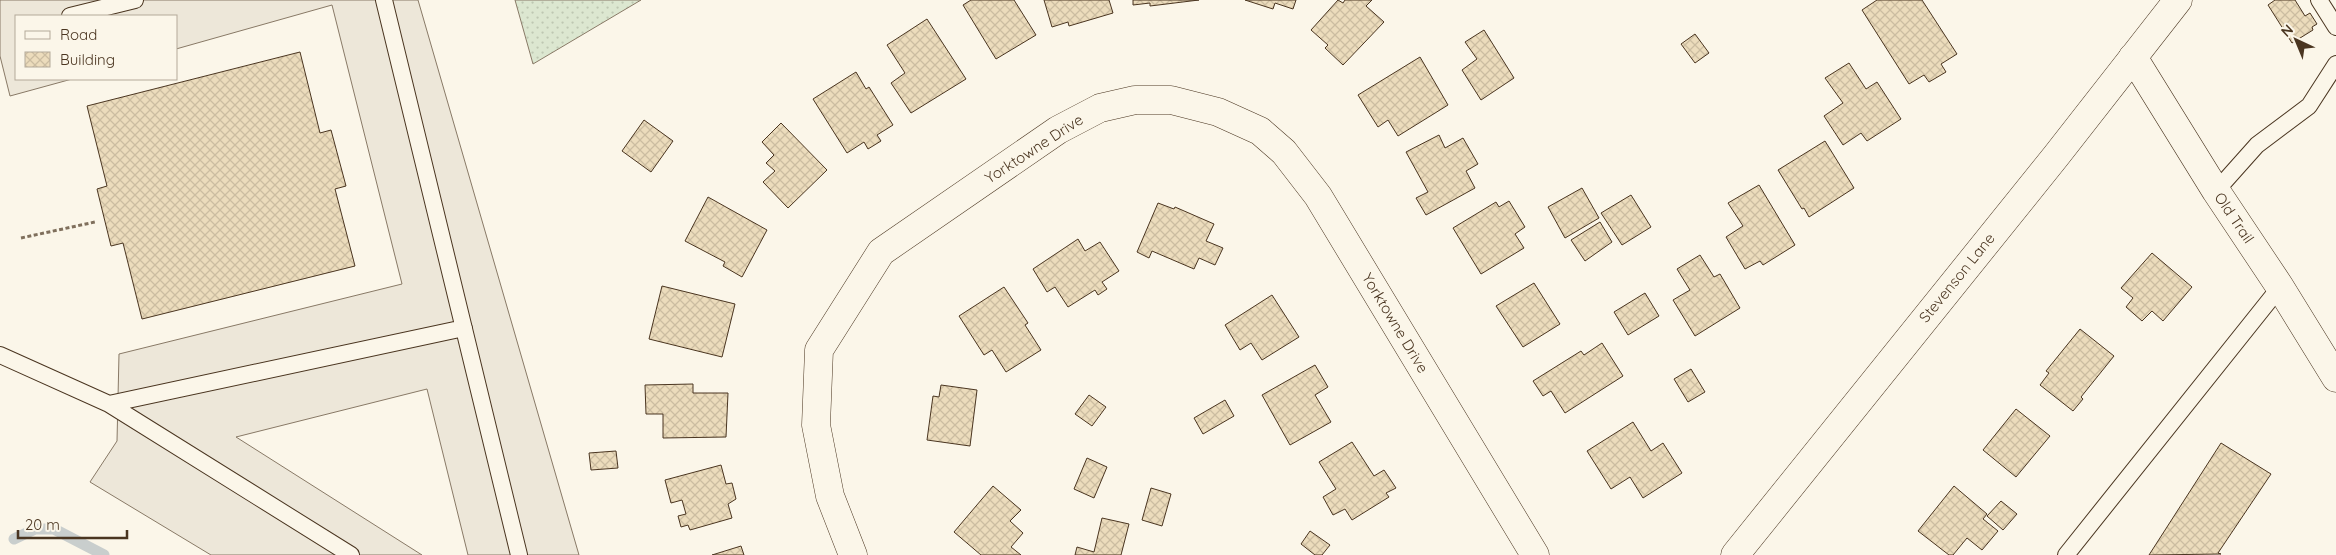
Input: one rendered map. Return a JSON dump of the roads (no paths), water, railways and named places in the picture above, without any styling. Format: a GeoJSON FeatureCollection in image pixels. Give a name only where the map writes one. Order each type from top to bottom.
{"type":"FeatureCollection","features":[{"type":"Feature","properties":{"kind":"street","name":"Stevenson Lane"},"geometry":{"type":"LineString","coordinates":[[1735,555],[2177,0]]}},
{"type":"Feature","properties":{"kind":"street","name":"Old Trail"},"geometry":{"type":"LineString","coordinates":[[2133,57],[2336,378]]}},
{"type":"Feature","properties":{"kind":"street","name":"Yorktowne Drive"},"geometry":{"type":"LineString","coordinates":[[853,555],[830,496],[816,425],[819,350],[881,252],[1058,130],[1100,108],[1135,100],[1171,100],[1218,112],[1260,131],[1284,152],[1318,196],[1536,555]]}},
{"type":"Feature","properties":{"kind":"lane"},"geometry":{"type":"LineString","coordinates":[[74,15],[135,0]]}},
{"type":"Feature","properties":{"kind":"lane"},"geometry":{"type":"LineString","coordinates":[[384,0],[519,555]]}},
{"type":"Feature","properties":{"kind":"lane"},"geometry":{"type":"LineString","coordinates":[[2320,0],[2336,27]]}},
{"type":"Feature","properties":{"kind":"lane"},"geometry":{"type":"LineString","coordinates":[[2216,191],[2257,145],[2310,106],[2336,64]]}},
{"type":"Feature","properties":{"kind":"lane"},"geometry":{"type":"LineString","coordinates":[[2066,555],[2280,287]]}},
{"type":"Feature","properties":{"kind":"lane"},"geometry":{"type":"LineString","coordinates":[[109,404],[464,328]]}},
{"type":"Feature","properties":{"kind":"lane"},"geometry":{"type":"LineString","coordinates":[[0,355],[109,404],[351,555]]}},
{"type":"Feature","properties":{"kind":"waterway"},"geometry":{"type":"LineString","coordinates":[[14,539],[35,529],[54,529],[104,555]]}}]}
